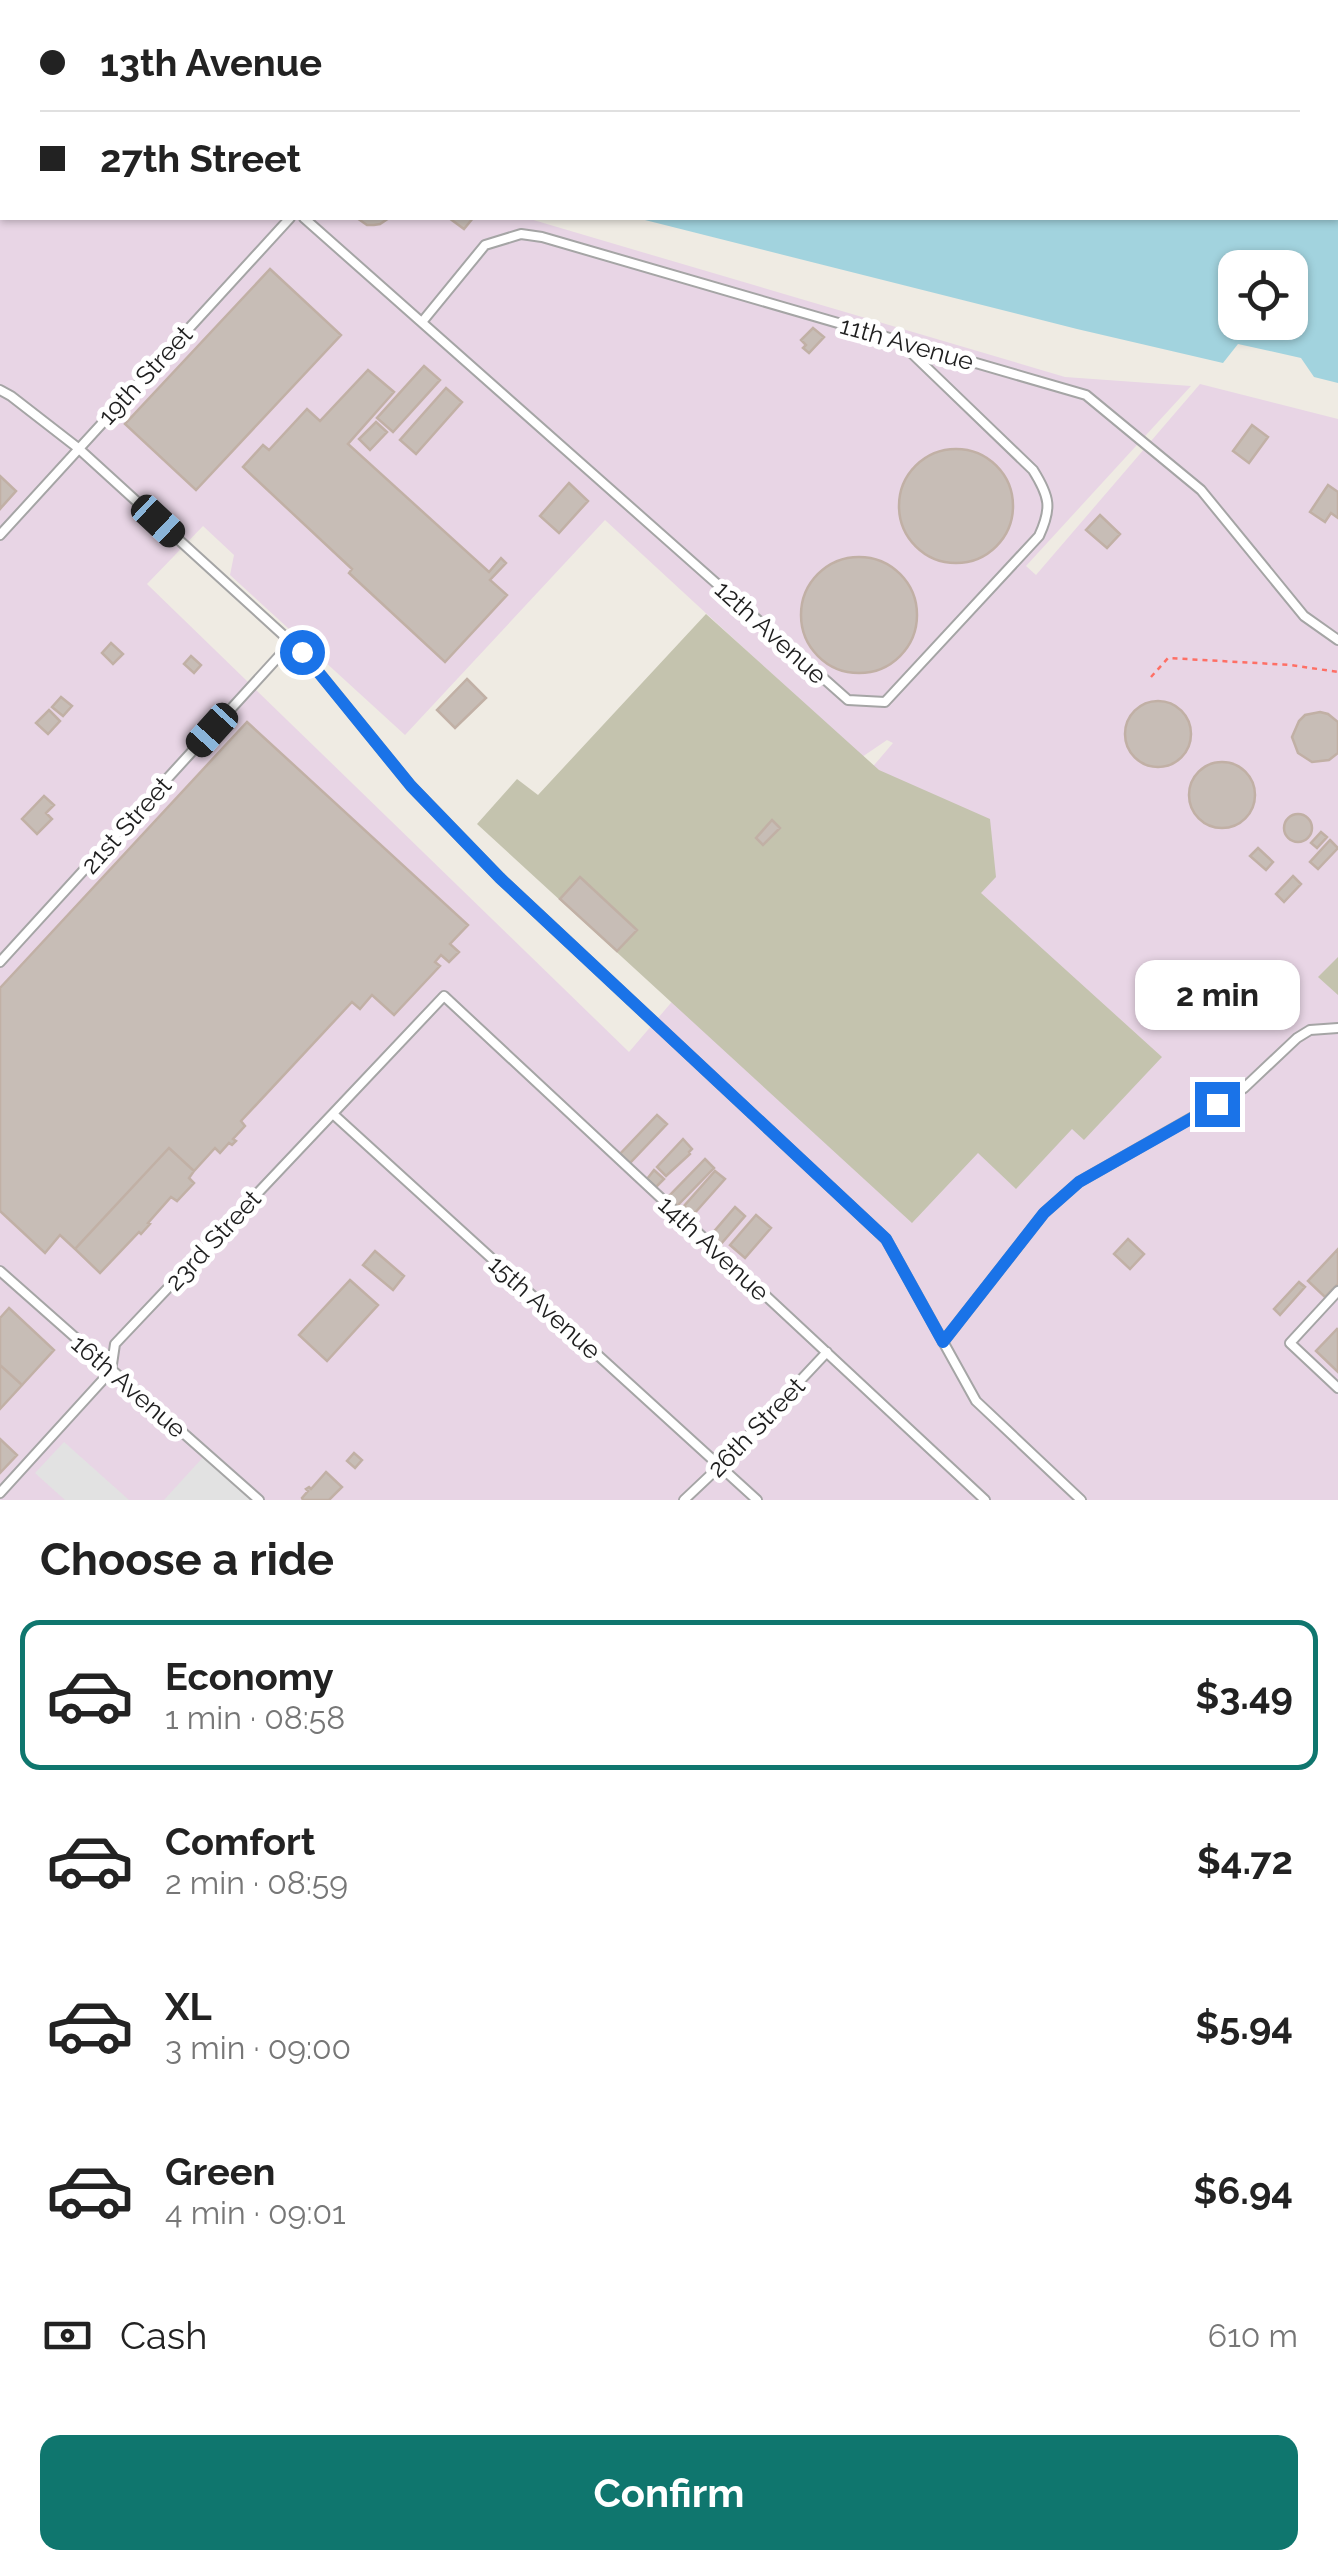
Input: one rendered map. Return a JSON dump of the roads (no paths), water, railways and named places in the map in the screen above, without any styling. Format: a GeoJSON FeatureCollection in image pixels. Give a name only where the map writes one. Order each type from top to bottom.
{"type":"FeatureCollection","features":[{"type":"Feature","properties":{"kind":"lane","name":"19th Street"},"geometry":{"type":"LineString","coordinates":[[0,535],[288,220]]}},
{"type":"Feature","properties":{"kind":"lane","name":"12th Avenue"},"geometry":{"type":"LineString","coordinates":[[306,220],[848,700],[884,702],[1039,536],[1048,514],[1046,490],[1033,470],[898,340]]}},
{"type":"Feature","properties":{"kind":"lane","name":"11th Avenue"},"geometry":{"type":"LineString","coordinates":[[422,322],[485,245],[521,234],[542,236],[1086,395],[1201,490],[1304,616],[1338,640]]}},
{"type":"Feature","properties":{"kind":"lane"},"geometry":{"type":"LineString","coordinates":[[0,390],[78,448],[302,652],[411,786],[500,878],[886,1239],[976,1400],[1082,1500]]}},
{"type":"Feature","properties":{"kind":"lane","name":"21st Street"},"geometry":{"type":"LineString","coordinates":[[0,962],[292,643]]}},
{"type":"Feature","properties":{"kind":"lane","name":"23rd Street"},"geometry":{"type":"LineString","coordinates":[[0,1493],[111,1371],[114,1344],[444,996]]}},
{"type":"Feature","properties":{"kind":"lane","name":"14th Avenue"},"geometry":{"type":"LineString","coordinates":[[444,996],[984,1500]]}},
{"type":"Feature","properties":{"kind":"lane"},"geometry":{"type":"LineString","coordinates":[[943,1342],[1044,1213],[1079,1182],[1244,1088],[1310,1030],[1338,1028]]}},
{"type":"Feature","properties":{"kind":"lane","name":"15th Avenue"},"geometry":{"type":"LineString","coordinates":[[333,1114],[757,1500]]}},
{"type":"Feature","properties":{"kind":"lane","name":"16th Avenue"},"geometry":{"type":"LineString","coordinates":[[0,1270],[259,1500]]}},
{"type":"Feature","properties":{"kind":"lane"},"geometry":{"type":"LineString","coordinates":[[1338,1291],[1290,1344],[1338,1388]]}},
{"type":"Feature","properties":{"kind":"lane","name":"26th Street"},"geometry":{"type":"LineString","coordinates":[[684,1500],[826,1352]]}},
{"type":"Feature","properties":{"kind":"water"},"geometry":{"type":"Polygon","coordinates":[[[645,220],[1338,220],[1338,383],[1314,377],[1301,358],[1238,344],[1223,363],[645,220]]]}}]}
